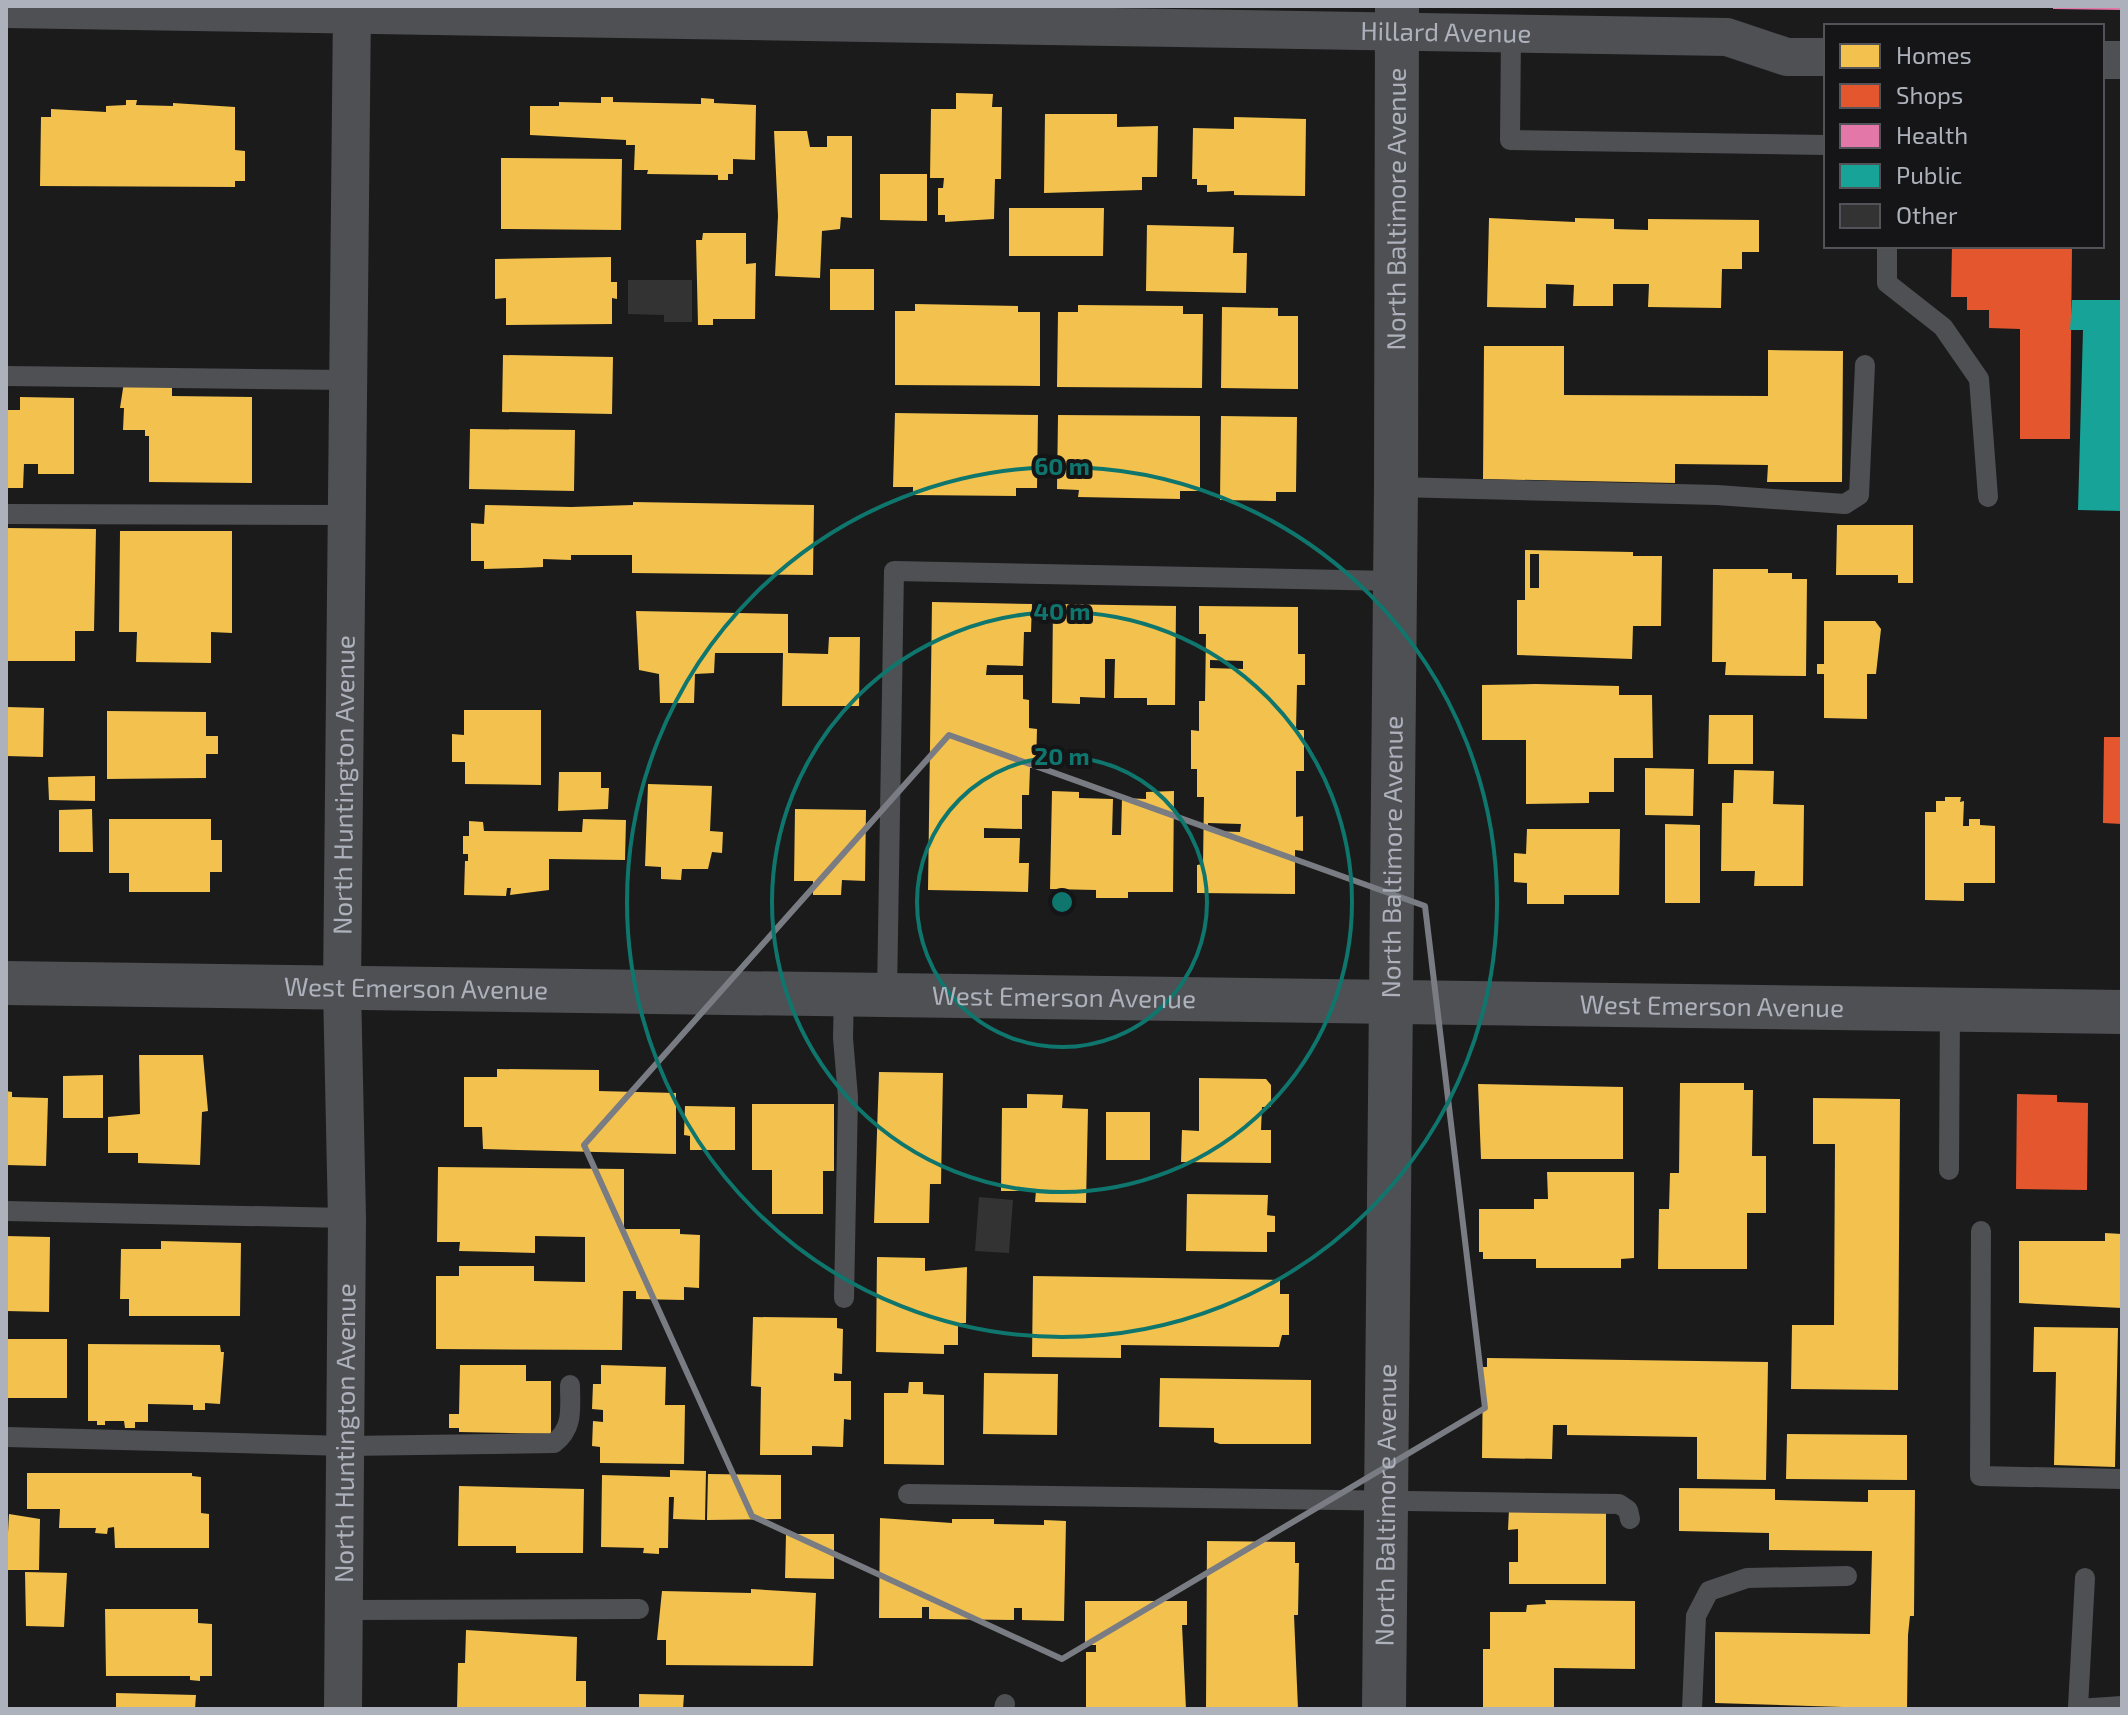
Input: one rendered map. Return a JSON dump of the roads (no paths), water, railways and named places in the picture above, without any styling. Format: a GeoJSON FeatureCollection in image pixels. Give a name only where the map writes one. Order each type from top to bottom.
{"type":"FeatureCollection","features":[{"type":"Feature","properties":{"kind":"street","name":"Hillard Avenue"},"geometry":{"type":"LineString","coordinates":[[6,9],[1397,18],[1511,34],[1727,37],[1787,57],[1824,57]]}},
{"type":"Feature","properties":{"kind":"street","name":"North Huntington Avenue"},"geometry":{"type":"LineString","coordinates":[[343,1709],[347,1218],[342,988],[352,9]]}},
{"type":"Feature","properties":{"kind":"street","name":"North Baltimore Avenue"},"geometry":{"type":"LineString","coordinates":[[1384,1709],[1383,1502],[1396,487],[1397,18]]}},
{"type":"Feature","properties":{"kind":"street","name":"West Emerson Avenue"},"geometry":{"type":"LineString","coordinates":[[6,983],[2122,1012]]}},
{"type":"Feature","properties":{"kind":"lane"},"geometry":{"type":"LineString","coordinates":[[1511,34],[1510,140],[1824,145]]}},
{"type":"Feature","properties":{"kind":"lane"},"geometry":{"type":"LineString","coordinates":[[1887,248],[1887,283],[1943,327],[1979,379],[1988,497]]}},
{"type":"Feature","properties":{"kind":"lane"},"geometry":{"type":"LineString","coordinates":[[1396,487],[1717,495],[1845,504],[1859,495],[1865,365]]}},
{"type":"Feature","properties":{"kind":"lane"},"geometry":{"type":"LineString","coordinates":[[6,376],[348,380]]}},
{"type":"Feature","properties":{"kind":"lane"},"geometry":{"type":"LineString","coordinates":[[6,514],[348,515]]}},
{"type":"Feature","properties":{"kind":"lane"},"geometry":{"type":"LineString","coordinates":[[887,994],[894,571],[1394,581]]}},
{"type":"Feature","properties":{"kind":"lane"},"geometry":{"type":"LineString","coordinates":[[844,993],[843,1038],[848,1097],[844,1298]]}},
{"type":"Feature","properties":{"kind":"lane"},"geometry":{"type":"LineString","coordinates":[[1949,1170],[1950,1010]]}},
{"type":"Feature","properties":{"kind":"lane"},"geometry":{"type":"LineString","coordinates":[[6,1211],[347,1218]]}},
{"type":"Feature","properties":{"kind":"lane"},"geometry":{"type":"LineString","coordinates":[[1981,1231],[1980,1476],[2122,1479]]}},
{"type":"Feature","properties":{"kind":"lane"},"geometry":{"type":"LineString","coordinates":[[6,1437],[346,1446],[554,1443],[565,1435],[570,1423],[570,1385]]}},
{"type":"Feature","properties":{"kind":"lane"},"geometry":{"type":"LineString","coordinates":[[908,1494],[1619,1504],[1628,1510],[1630,1519]]}},
{"type":"Feature","properties":{"kind":"lane"},"geometry":{"type":"LineString","coordinates":[[1692,1709],[1696,1616],[1709,1591],[1747,1578],[1847,1576]]}},
{"type":"Feature","properties":{"kind":"lane"},"geometry":{"type":"LineString","coordinates":[[2085,1578],[2078,1708],[2122,1706]]}},
{"type":"Feature","properties":{"kind":"lane"},"geometry":{"type":"LineString","coordinates":[[346,1610],[639,1609]]}}]}
